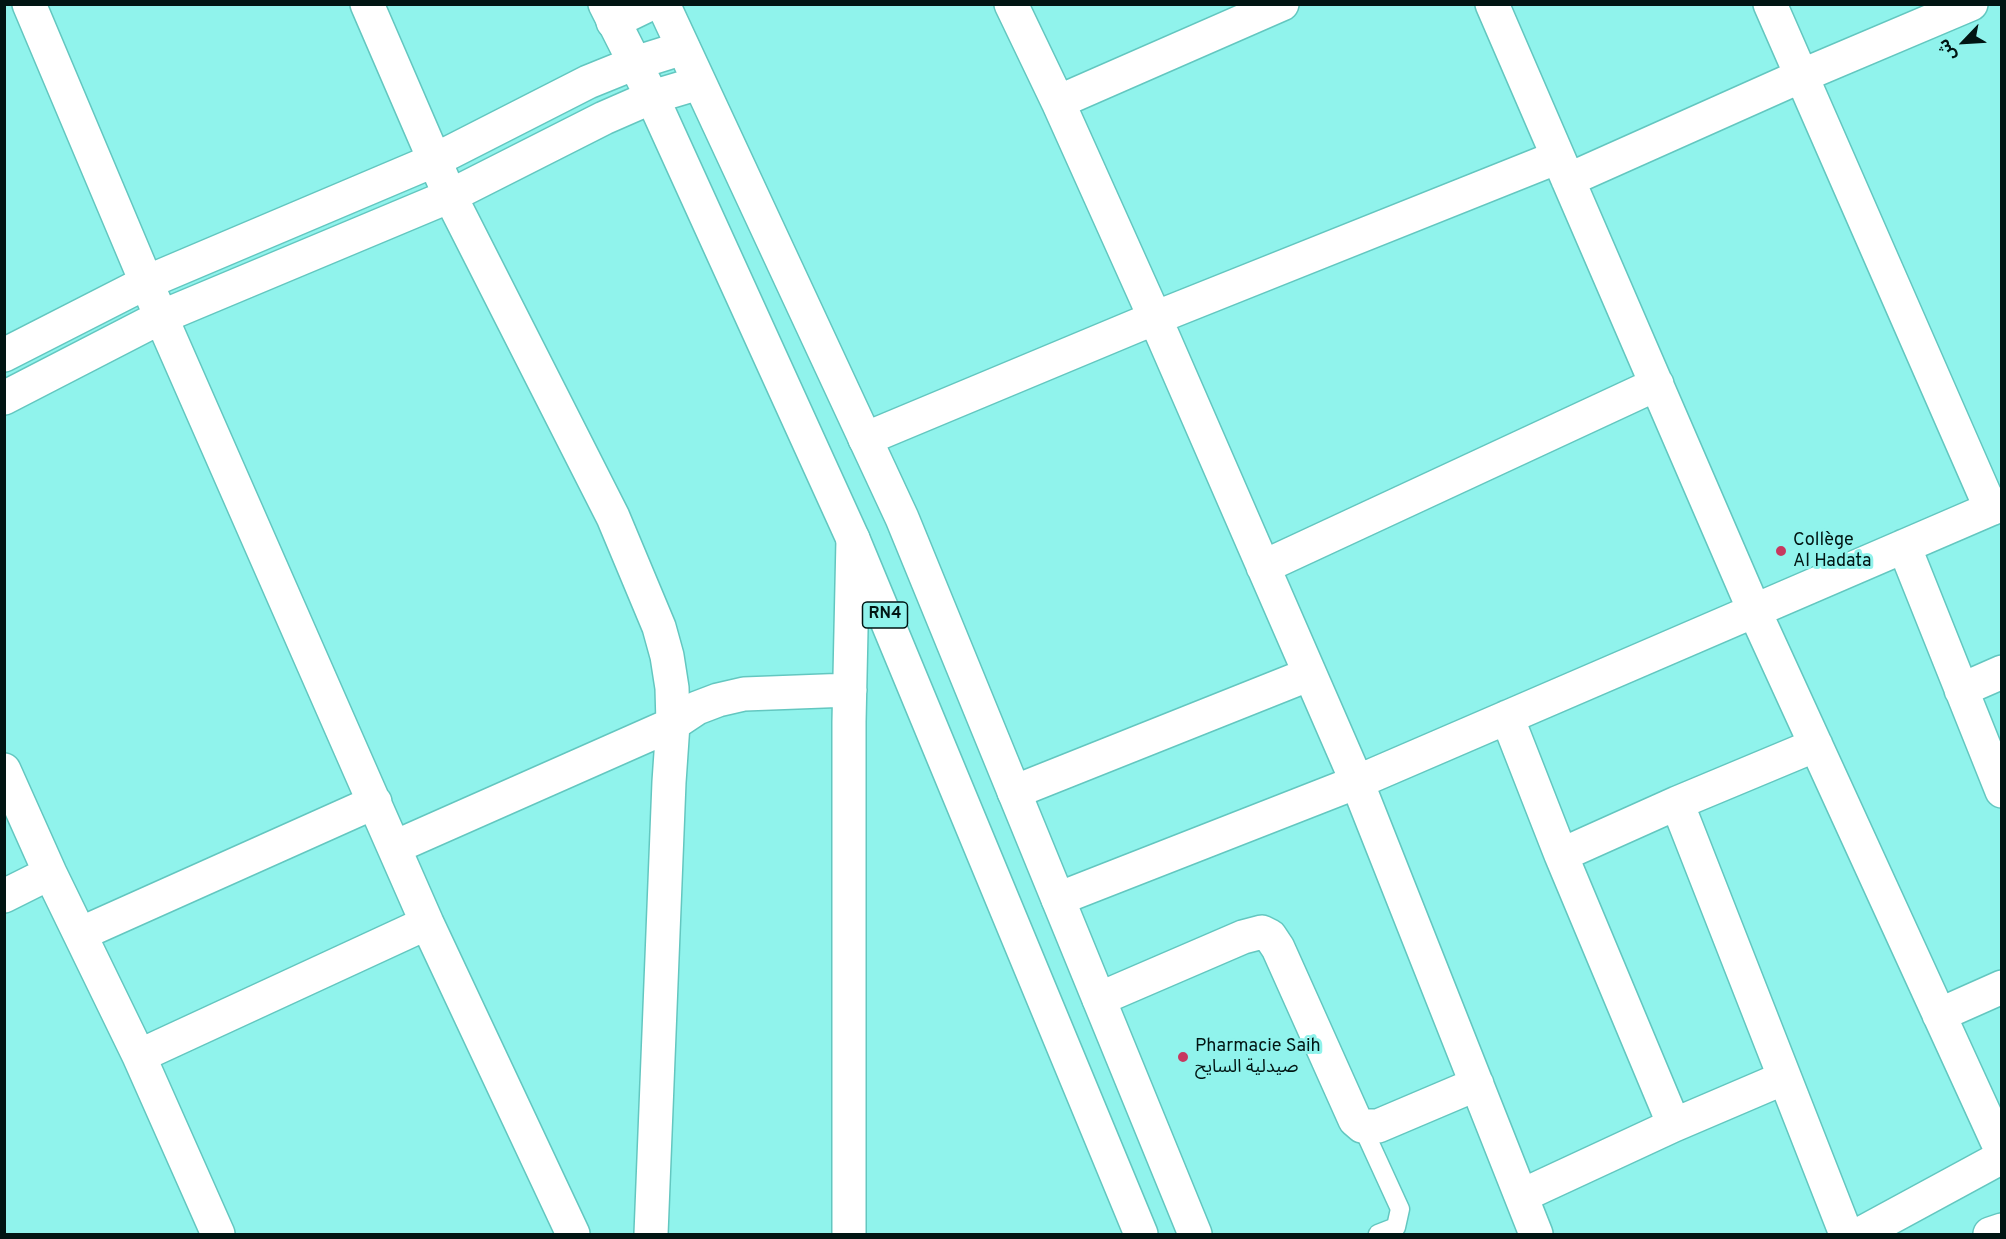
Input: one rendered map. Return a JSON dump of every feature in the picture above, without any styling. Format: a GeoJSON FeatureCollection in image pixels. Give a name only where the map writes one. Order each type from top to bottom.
{"type":"FeatureCollection","features":[{"type":"Feature","properties":{"kind":"street"},"geometry":{"type":"LineString","coordinates":[[29,4],[161,317],[428,923],[573,1234]]}},
{"type":"Feature","properties":{"kind":"street"},"geometry":{"type":"LineString","coordinates":[[367,4],[450,196],[613,517],[659,627],[667,656],[672,688],[673,724],[651,1234]]}},
{"type":"Feature","properties":{"kind":"street"},"geometry":{"type":"LineString","coordinates":[[609,13],[650,4]]}},
{"type":"Feature","properties":{"kind":"street","name":"RN4"},"geometry":{"type":"LineString","coordinates":[[663,4],[902,518],[1195,1234]]}},
{"type":"Feature","properties":{"kind":"street"},"geometry":{"type":"LineString","coordinates":[[1011,4],[1058,102],[1155,318],[1357,782],[1536,1234]]}},
{"type":"Feature","properties":{"kind":"street"},"geometry":{"type":"LineString","coordinates":[[1058,102],[1282,4]]}},
{"type":"Feature","properties":{"kind":"street"},"geometry":{"type":"LineString","coordinates":[[1492,4],[1754,610],[2001,1155],[1860,1234]]}},
{"type":"Feature","properties":{"kind":"street"},"geometry":{"type":"LineString","coordinates":[[1058,899],[1357,782],[1996,507],[1770,4]]}},
{"type":"Feature","properties":{"kind":"street"},"geometry":{"type":"LineString","coordinates":[[865,439],[1155,318],[1564,168],[1801,76],[1971,4]]}},
{"type":"Feature","properties":{"kind":"street","name":"RN4"},"geometry":{"type":"LineString","coordinates":[[609,13],[652,97],[853,539],[1141,1234]]}},
{"type":"Feature","properties":{"kind":"street"},"geometry":{"type":"LineString","coordinates":[[4,355],[147,282],[435,160],[588,82],[635,63],[683,48]]}},
{"type":"Feature","properties":{"kind":"street"},"geometry":{"type":"LineString","coordinates":[[4,398],[161,317],[450,196],[604,118],[652,97],[699,83]]}},
{"type":"Feature","properties":{"kind":"street"},"geometry":{"type":"LineString","coordinates":[[1263,567],[1657,384]]}},
{"type":"Feature","properties":{"kind":"street"},"geometry":{"type":"LineString","coordinates":[[849,1234],[850,690],[853,539]]}},
{"type":"Feature","properties":{"kind":"street"},"geometry":{"type":"LineString","coordinates":[[1904,546],[2001,791]]}},
{"type":"Feature","properties":{"kind":"street"},"geometry":{"type":"LineString","coordinates":[[1962,690],[2001,672]]}},
{"type":"Feature","properties":{"kind":"street"},"geometry":{"type":"LineString","coordinates":[[1014,792],[1310,674]]}},
{"type":"Feature","properties":{"kind":"street"},"geometry":{"type":"LineString","coordinates":[[395,847],[673,724],[697,708],[718,699],[744,694],[850,690]]}},
{"type":"Feature","properties":{"kind":"street"},"geometry":{"type":"LineString","coordinates":[[1507,717],[1561,855],[1674,1125]]}},
{"type":"Feature","properties":{"kind":"street"},"geometry":{"type":"LineString","coordinates":[[1561,855],[1677,803],[1816,745]]}},
{"type":"Feature","properties":{"kind":"street"},"geometry":{"type":"LineString","coordinates":[[4,770],[50,873],[139,1056],[218,1234]]}},
{"type":"Feature","properties":{"kind":"street"},"geometry":{"type":"LineString","coordinates":[[80,934],[375,802]]}},
{"type":"Feature","properties":{"kind":"street"},"geometry":{"type":"LineString","coordinates":[[1677,803],[1846,1234]]}},
{"type":"Feature","properties":{"kind":"street"},"geometry":{"type":"LineString","coordinates":[[4,896],[50,873]]}},
{"type":"Feature","properties":{"kind":"street"},"geometry":{"type":"LineString","coordinates":[[139,1056],[428,923]]}},
{"type":"Feature","properties":{"kind":"street"},"geometry":{"type":"LineString","coordinates":[[1099,999],[1243,937],[1262,932],[1270,936],[1278,948],[1355,1120],[1362,1126],[1378,1126],[1477,1084]]}},
{"type":"Feature","properties":{"kind":"street"},"geometry":{"type":"LineString","coordinates":[[1939,1016],[2001,987]]}},
{"type":"Feature","properties":{"kind":"street"},"geometry":{"type":"LineString","coordinates":[[1521,1196],[1674,1125],[1784,1078]]}},
{"type":"Feature","properties":{"kind":"street"},"geometry":{"type":"LineString","coordinates":[[1990,1234],[2001,1230]]}},
{"type":"Feature","properties":{"kind":"lane"},"geometry":{"type":"LineString","coordinates":[[1362,1126],[1400,1209],[1396,1227],[1378,1234]]}},
{"type":"Feature","properties":{"kind":"place","name":"Collège Al Hadata"},"geometry":{"type":"Point","coordinates":[1781,551]}},
{"type":"Feature","properties":{"kind":"place","name":"Pharmacie Saih صيدلية السايح"},"geometry":{"type":"Point","coordinates":[1183,1057]}}]}
